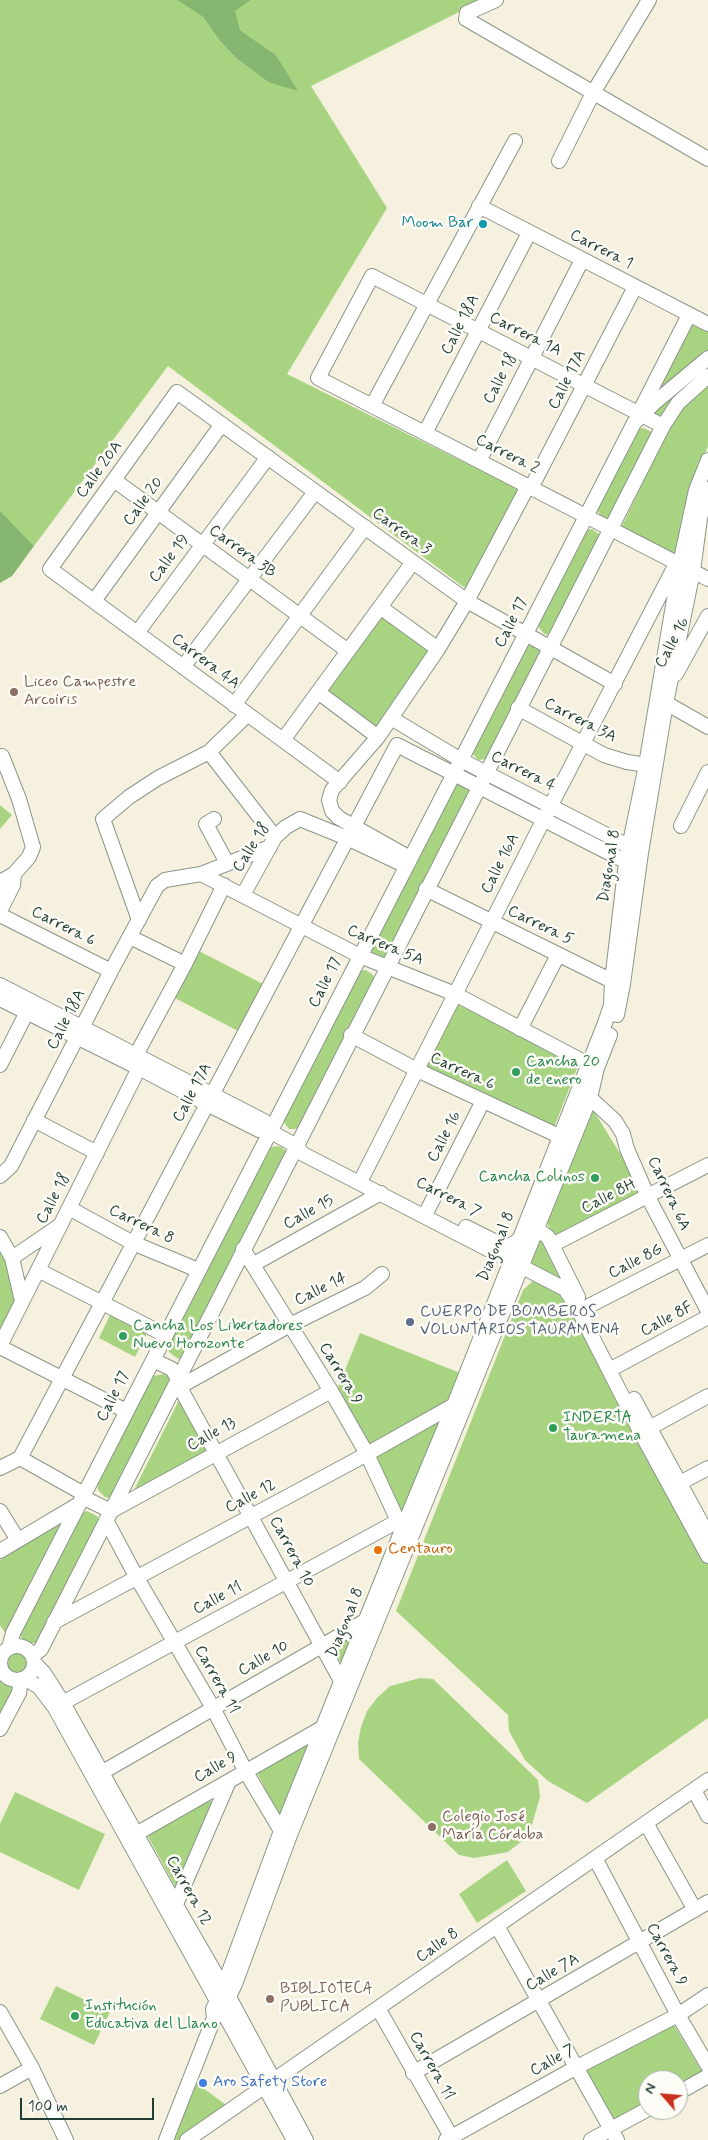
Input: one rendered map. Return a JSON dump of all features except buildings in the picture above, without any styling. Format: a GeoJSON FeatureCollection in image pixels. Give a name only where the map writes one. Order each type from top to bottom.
{"type":"FeatureCollection","features":[{"type":"Feature","properties":{"kind":"street"},"geometry":{"type":"LineString","coordinates":[[496,0],[467,13],[466,19],[708,159]]}},
{"type":"Feature","properties":{"kind":"street"},"geometry":{"type":"LineString","coordinates":[[559,161],[593,93],[649,0]]}},
{"type":"Feature","properties":{"kind":"street"},"geometry":{"type":"LineString","coordinates":[[372,406],[515,141]]}},
{"type":"Feature","properties":{"kind":"street","name":"Carrera 1"},"geometry":{"type":"LineString","coordinates":[[479,206],[689,316],[708,323]]}},
{"type":"Feature","properties":{"kind":"street","name":"Calle 18A"},"geometry":{"type":"LineString","coordinates":[[425,433],[529,232]]}},
{"type":"Feature","properties":{"kind":"street","name":"Calle 18"},"geometry":{"type":"LineString","coordinates":[[479,461],[582,260]]}},
{"type":"Feature","properties":{"kind":"street","name":"Carrera 1A"},"geometry":{"type":"LineString","coordinates":[[318,378],[372,276],[663,426]]}},
{"type":"Feature","properties":{"kind":"street","name":"Calle 17A"},"geometry":{"type":"LineString","coordinates":[[467,601],[530,487],[635,288]]}},
{"type":"Feature","properties":{"kind":"street"},"geometry":{"type":"LineString","coordinates":[[640,414],[689,316]]}},
{"type":"Feature","properties":{"kind":"street","name":"Calle 17"},"geometry":{"type":"LineString","coordinates":[[2,1658],[12,1633],[81,1498],[634,423],[640,414],[708,358]]}},
{"type":"Feature","properties":{"kind":"street"},"geometry":{"type":"LineString","coordinates":[[34,1660],[24,1647],[18,1646],[2,1658],[10,1678],[22,1679],[30,1674],[34,1660],[179,1382],[295,1145],[663,426],[683,398],[708,376]]}},
{"type":"Feature","properties":{"kind":"street","name":"Carrera 2"},"geometry":{"type":"LineString","coordinates":[[318,378],[708,579]]}},
{"type":"Feature","properties":{"kind":"street","name":"Carrera 3"},"geometry":{"type":"LineString","coordinates":[[178,392],[467,601],[615,684]]}},
{"type":"Feature","properties":{"kind":"street","name":"Calle 20A"},"geometry":{"type":"LineString","coordinates":[[50,569],[178,392]]}},
{"type":"Feature","properties":{"kind":"street","name":"Calle 20"},"geometry":{"type":"LineString","coordinates":[[94,601],[222,424]]}},
{"type":"Feature","properties":{"kind":"street","name":"Calle 19"},"geometry":{"type":"LineString","coordinates":[[137,633],[268,457]]}},
{"type":"Feature","properties":{"kind":"street","name":"Diagonal 8"},"geometry":{"type":"LineString","coordinates":[[166,2140],[370,1623],[407,1521],[459,1407],[515,1264],[535,1230],[590,1098],[597,1068],[616,1020],[626,862],[635,849],[652,766],[678,564],[696,490],[708,460]]}},
{"type":"Feature","properties":{"kind":"street","name":"Carrera 3B"},"geometry":{"type":"LineString","coordinates":[[114,480],[348,651]]}},
{"type":"Feature","properties":{"kind":"street","name":"Diagonal 8"},"geometry":{"type":"LineString","coordinates":[[662,700],[669,688],[693,571],[700,518],[708,489]]}},
{"type":"Feature","properties":{"kind":"street"},"geometry":{"type":"LineString","coordinates":[[183,667],[316,492]]}},
{"type":"Feature","properties":{"kind":"street"},"geometry":{"type":"LineString","coordinates":[[234,705],[365,527]]}},
{"type":"Feature","properties":{"kind":"street"},"geometry":{"type":"LineString","coordinates":[[283,740],[413,562]]}},
{"type":"Feature","properties":{"kind":"street","name":"Calle 16A"},"geometry":{"type":"LineString","coordinates":[[362,1179],[543,820],[678,564]]}},
{"type":"Feature","properties":{"kind":"street","name":"Carrera 4A"},"geometry":{"type":"LineString","coordinates":[[50,569],[340,782]]}},
{"type":"Feature","properties":{"kind":"street"},"geometry":{"type":"LineString","coordinates":[[408,862],[350,833],[332,811],[329,800],[332,790],[378,737],[438,649],[467,601]]}},
{"type":"Feature","properties":{"kind":"street"},"geometry":{"type":"LineString","coordinates":[[380,607],[438,649]]}},
{"type":"Feature","properties":{"kind":"street","name":"Calle 16"},"geometry":{"type":"LineString","coordinates":[[669,688],[708,616]]}},
{"type":"Feature","properties":{"kind":"street"},"geometry":{"type":"LineString","coordinates":[[318,692],[378,737]]}},
{"type":"Feature","properties":{"kind":"street"},"geometry":{"type":"LineString","coordinates":[[662,700],[708,727]]}},
{"type":"Feature","properties":{"kind":"street","name":"Carrera 3A"},"geometry":{"type":"LineString","coordinates":[[518,708],[604,755],[627,762],[652,766]]}},
{"type":"Feature","properties":{"kind":"street"},"geometry":{"type":"LineString","coordinates":[[139,920],[103,819],[158,778],[209,752],[247,715]]}},
{"type":"Feature","properties":{"kind":"street","name":"Carrera 4"},"geometry":{"type":"LineString","coordinates":[[391,718],[461,760],[635,849]]}},
{"type":"Feature","properties":{"kind":"street","name":"Calle 17A"},"geometry":{"type":"LineString","coordinates":[[20,1458],[397,744],[453,775]]}},
{"type":"Feature","properties":{"kind":"street"},"geometry":{"type":"LineString","coordinates":[[202,874],[273,842],[209,752]]}},
{"type":"Feature","properties":{"kind":"street"},"geometry":{"type":"LineString","coordinates":[[0,888],[5,879],[15,873],[29,857],[32,847],[19,799],[2,756]]}},
{"type":"Feature","properties":{"kind":"street"},"geometry":{"type":"LineString","coordinates":[[681,826],[708,772]]}},
{"type":"Feature","properties":{"kind":"street"},"geometry":{"type":"LineString","coordinates":[[453,775],[640,869]]}},
{"type":"Feature","properties":{"kind":"street"},"geometry":{"type":"LineString","coordinates":[[214,819],[206,824],[227,863]]}},
{"type":"Feature","properties":{"kind":"street","name":"Calle 18"},"geometry":{"type":"LineString","coordinates":[[243,895],[273,842],[293,822],[300,819],[350,833]]}},
{"type":"Feature","properties":{"kind":"street","name":"Diagonal 8"},"geometry":{"type":"LineString","coordinates":[[515,1264],[520,1237],[560,1138],[618,983],[640,869],[635,849]]}},
{"type":"Feature","properties":{"kind":"street"},"geometry":{"type":"LineString","coordinates":[[0,913],[13,885],[15,873]]}},
{"type":"Feature","properties":{"kind":"street","name":"Calle 18A"},"geometry":{"type":"LineString","coordinates":[[0,1176],[11,1166],[111,971],[158,886],[165,880],[202,874]]}},
{"type":"Feature","properties":{"kind":"street","name":"Carrera 5A"},"geometry":{"type":"LineString","coordinates":[[202,874],[360,956],[455,994],[588,1064]]}},
{"type":"Feature","properties":{"kind":"street","name":"Calle 18"},"geometry":{"type":"LineString","coordinates":[[0,1346],[97,1153],[138,1062],[224,885]]}},
{"type":"Feature","properties":{"kind":"street","name":"Carrera 5"},"geometry":{"type":"LineString","coordinates":[[426,889],[618,983]]}},
{"type":"Feature","properties":{"kind":"street","name":"Carrera 6"},"geometry":{"type":"LineString","coordinates":[[0,913],[111,971]]}},
{"type":"Feature","properties":{"kind":"street"},"geometry":{"type":"LineString","coordinates":[[130,937],[185,964]]}},
{"type":"Feature","properties":{"kind":"street"},"geometry":{"type":"LineString","coordinates":[[520,1029],[558,955]]}},
{"type":"Feature","properties":{"kind":"street","name":"Carrera 7"},"geometry":{"type":"LineString","coordinates":[[0,985],[80,1032],[209,1099],[264,1121],[269,1131],[295,1145],[307,1146],[362,1179],[427,1212],[515,1264],[565,1289],[581,1310],[615,1367],[708,1556]]}},
{"type":"Feature","properties":{"kind":"street","name":"Carrera 7"},"geometry":{"type":"LineString","coordinates":[[0,999],[27,1012],[80,1032]]}},
{"type":"Feature","properties":{"kind":"street"},"geometry":{"type":"LineString","coordinates":[[0,1065],[27,1012]]}},
{"type":"Feature","properties":{"kind":"street","name":"Carrera 6"},"geometry":{"type":"LineString","coordinates":[[351,1036],[417,1070],[560,1138]]}},
{"type":"Feature","properties":{"kind":"street","name":"Carrera 6A"},"geometry":{"type":"LineString","coordinates":[[590,1098],[615,1121],[623,1134],[627,1149],[648,1197],[708,1311]]}},
{"type":"Feature","properties":{"kind":"street","name":"Calle 16"},"geometry":{"type":"LineString","coordinates":[[427,1212],[483,1101]]}},
{"type":"Feature","properties":{"kind":"street"},"geometry":{"type":"LineString","coordinates":[[34,1120],[97,1153]]}},
{"type":"Feature","properties":{"kind":"street","name":"Calle 8H"},"geometry":{"type":"LineString","coordinates":[[552,1245],[708,1165]]}},
{"type":"Feature","properties":{"kind":"street","name":"Carrera 7"},"geometry":{"type":"LineString","coordinates":[[362,1179],[381,1193],[506,1247],[515,1243],[527,1232],[535,1230],[548,1237],[581,1310],[646,1430],[680,1483],[708,1534]]}},
{"type":"Feature","properties":{"kind":"street","name":"Calle 15"},"geometry":{"type":"LineString","coordinates":[[254,1264],[381,1193]]}},
{"type":"Feature","properties":{"kind":"street","name":"Carrera 8"},"geometry":{"type":"LineString","coordinates":[[69,1208],[134,1243],[198,1270]]}},
{"type":"Feature","properties":{"kind":"street"},"geometry":{"type":"LineString","coordinates":[[12,1258],[61,1224]]}},
{"type":"Feature","properties":{"kind":"street"},"geometry":{"type":"LineString","coordinates":[[0,1237],[12,1258],[22,1301]]}},
{"type":"Feature","properties":{"kind":"street","name":"Calle 8G"},"geometry":{"type":"LineString","coordinates":[[581,1310],[708,1245]]}},
{"type":"Feature","properties":{"kind":"street","name":"Carrera 9"},"geometry":{"type":"LineString","coordinates":[[243,1249],[331,1391],[407,1521]]}},
{"type":"Feature","properties":{"kind":"street"},"geometry":{"type":"LineString","coordinates":[[38,1270],[165,1335]]}},
{"type":"Feature","properties":{"kind":"street","name":"Calle 14"},"geometry":{"type":"LineString","coordinates":[[179,1382],[371,1284],[382,1274]]}},
{"type":"Feature","properties":{"kind":"street","name":"Calle 8F"},"geometry":{"type":"LineString","coordinates":[[615,1367],[708,1318]]}},
{"type":"Feature","properties":{"kind":"street"},"geometry":{"type":"LineString","coordinates":[[0,1346],[126,1411]]}},
{"type":"Feature","properties":{"kind":"street","name":"Carrera 10"},"geometry":{"type":"LineString","coordinates":[[153,1360],[172,1369],[322,1646],[346,1684]]}},
{"type":"Feature","properties":{"kind":"street","name":"Calle 13"},"geometry":{"type":"LineString","coordinates":[[108,1516],[216,1453],[331,1391]]}},
{"type":"Feature","properties":{"kind":"street"},"geometry":{"type":"LineString","coordinates":[[646,1430],[708,1396]]}},
{"type":"Feature","properties":{"kind":"street","name":"Calle 12"},"geometry":{"type":"LineString","coordinates":[[54,1622],[367,1454],[459,1407]]}},
{"type":"Feature","properties":{"kind":"street"},"geometry":{"type":"LineString","coordinates":[[0,1468],[20,1458],[108,1516]]}},
{"type":"Feature","properties":{"kind":"street"},"geometry":{"type":"LineString","coordinates":[[680,1483],[708,1468]]}},
{"type":"Feature","properties":{"kind":"street"},"geometry":{"type":"LineString","coordinates":[[0,1551],[81,1498]]}},
{"type":"Feature","properties":{"kind":"street"},"geometry":{"type":"LineString","coordinates":[[0,1511],[18,1540]]}},
{"type":"Feature","properties":{"kind":"street","name":"Carrera 11"},"geometry":{"type":"LineString","coordinates":[[108,1516],[137,1578],[213,1708],[246,1772],[286,1833]]}},
{"type":"Feature","properties":{"kind":"street","name":"Calle 11"},"geometry":{"type":"LineString","coordinates":[[59,1705],[287,1582],[407,1521]]}},
{"type":"Feature","properties":{"kind":"street","name":"Calle 10"},"geometry":{"type":"LineString","coordinates":[[97,1774],[322,1646],[370,1623]]}},
{"type":"Feature","properties":{"kind":"street","name":"Carrera 12"},"geometry":{"type":"LineString","coordinates":[[34,1660],[44,1673],[59,1705],[173,1911],[221,2003],[269,2084],[306,2140]]}},
{"type":"Feature","properties":{"kind":"street"},"geometry":{"type":"LineString","coordinates":[[0,1729],[19,1693],[22,1679]]}},
{"type":"Feature","properties":{"kind":"street","name":"Carrera 12"},"geometry":{"type":"LineString","coordinates":[[22,1679],[39,1687],[59,1705]]}},
{"type":"Feature","properties":{"kind":"street","name":"Diagonal 8"},"geometry":{"type":"LineString","coordinates":[[286,1833],[322,1728],[346,1684]]}},
{"type":"Feature","properties":{"kind":"street","name":"Calle 9"},"geometry":{"type":"LineString","coordinates":[[132,1836],[322,1728]]}},
{"type":"Feature","properties":{"kind":"street","name":"Calle 8"},"geometry":{"type":"LineString","coordinates":[[187,2140],[708,1780]]}},
{"type":"Feature","properties":{"kind":"street"},"geometry":{"type":"LineString","coordinates":[[173,1911],[229,1781]]}},
{"type":"Feature","properties":{"kind":"street"},"geometry":{"type":"LineString","coordinates":[[694,1790],[708,1816]]}},
{"type":"Feature","properties":{"kind":"street"},"geometry":{"type":"LineString","coordinates":[[204,1796],[214,1801],[217,1807],[216,1814]]}},
{"type":"Feature","properties":{"kind":"street"},"geometry":{"type":"LineString","coordinates":[[646,1823],[694,1910]]}},
{"type":"Feature","properties":{"kind":"street","name":"Carrera 9"},"geometry":{"type":"LineString","coordinates":[[595,1858],[678,2015],[708,2066]]}},
{"type":"Feature","properties":{"kind":"street","name":"Calle 7A"},"geometry":{"type":"LineString","coordinates":[[414,2073],[708,1902]]}},
{"type":"Feature","properties":{"kind":"street"},"geometry":{"type":"LineString","coordinates":[[496,1926],[614,2134]]}},
{"type":"Feature","properties":{"kind":"street","name":"Calle 7"},"geometry":{"type":"LineString","coordinates":[[450,2139],[577,2067],[678,2015],[708,1995]]}},
{"type":"Feature","properties":{"kind":"street","name":"Carrera 11"},"geometry":{"type":"LineString","coordinates":[[378,2008],[450,2139]]}},
{"type":"Feature","properties":{"kind":"street"},"geometry":{"type":"LineString","coordinates":[[0,2012],[32,2068],[61,2138]]}},
{"type":"Feature","properties":{"kind":"street"},"geometry":{"type":"LineString","coordinates":[[0,2086],[32,2068]]}},
{"type":"Feature","properties":{"kind":"street"},"geometry":{"type":"LineString","coordinates":[[688,2087],[708,2076]]}},
{"type":"Feature","properties":{"kind":"street","name":"Carrera 12"},"geometry":{"type":"LineString","coordinates":[[269,2084],[294,2140]]}},
{"type":"Feature","properties":{"kind":"street"},"geometry":{"type":"LineString","coordinates":[[591,2140],[614,2134],[638,2116]]}},
{"type":"Feature","properties":{"kind":"green space"},"geometry":{"type":"Polygon","coordinates":[[[0,0],[177,0],[203,17],[220,41],[236,58],[268,82],[284,69],[276,55],[240,30],[234,11],[251,0],[483,0],[311,86],[387,208],[287,374],[522,491],[500,534],[465,588],[168,366],[34,546],[0,511],[0,0]]]}},
{"type":"Feature","properties":{"kind":"green space"},"geometry":{"type":"Polygon","coordinates":[[[177,0],[251,0],[235,11],[240,30],[276,55],[298,91],[268,82],[236,58],[220,41],[203,17],[177,0]]]}},
{"type":"Feature","properties":{"kind":"green space"},"geometry":{"type":"Polygon","coordinates":[[[690,321],[708,330],[708,352],[653,394],[690,321]]]}},
{"type":"Feature","properties":{"kind":"green space"},"geometry":{"type":"Polygon","coordinates":[[[708,362],[708,368],[699,375],[663,416],[656,416],[653,411],[708,362]]]}},
{"type":"Feature","properties":{"kind":"green space"},"geometry":{"type":"Polygon","coordinates":[[[708,381],[708,446],[689,491],[677,557],[622,526],[669,428],[708,381]]]}},
{"type":"Feature","properties":{"kind":"green space"},"geometry":{"type":"Polygon","coordinates":[[[643,428],[652,434],[609,518],[602,517],[597,510],[636,429],[643,428]]]}},
{"type":"Feature","properties":{"kind":"green space"},"geometry":{"type":"Polygon","coordinates":[[[0,511],[34,546],[12,576],[0,583],[0,511]]]}},
{"type":"Feature","properties":{"kind":"green space"},"geometry":{"type":"Polygon","coordinates":[[[592,529],[600,535],[550,635],[544,634],[538,626],[586,530],[592,529]]]}},
{"type":"Feature","properties":{"kind":"green space"},"geometry":{"type":"Polygon","coordinates":[[[381,610],[435,648],[375,731],[321,693],[381,610]]]}},
{"type":"Feature","properties":{"kind":"green space"},"geometry":{"type":"Polygon","coordinates":[[[532,645],[538,648],[540,654],[487,759],[478,760],[472,753],[525,646],[532,645]]]}},
{"type":"Feature","properties":{"kind":"green space"},"geometry":{"type":"Polygon","coordinates":[[[454,782],[472,791],[389,956],[380,958],[373,954],[371,947],[454,782]]]}},
{"type":"Feature","properties":{"kind":"green space"},"geometry":{"type":"Polygon","coordinates":[[[0,805],[12,815],[0,829],[0,805]]]}},
{"type":"Feature","properties":{"kind":"green space"},"geometry":{"type":"Polygon","coordinates":[[[197,950],[265,985],[240,1032],[173,997],[197,950]]]}},
{"type":"Feature","properties":{"kind":"green space"},"geometry":{"type":"Polygon","coordinates":[[[366,970],[375,979],[301,1126],[289,1129],[283,1121],[358,971],[366,970]]]}},
{"type":"Feature","properties":{"kind":"green space","name":"Cancha 20 de enero"},"geometry":{"type":"Polygon","coordinates":[[[457,1004],[578,1066],[553,1130],[426,1066],[457,1004]]]}},
{"type":"Feature","properties":{"kind":"green space"},"geometry":{"type":"Polygon","coordinates":[[[592,1108],[643,1191],[556,1241],[544,1217],[592,1108]]]}},
{"type":"Feature","properties":{"kind":"green space"},"geometry":{"type":"Polygon","coordinates":[[[275,1146],[285,1150],[288,1158],[188,1357],[180,1359],[175,1357],[169,1352],[168,1347],[268,1149],[275,1146]]]}},
{"type":"Feature","properties":{"kind":"green space"},"geometry":{"type":"Polygon","coordinates":[[[537,1238],[541,1238],[567,1285],[533,1266],[530,1258],[537,1238]]]}},
{"type":"Feature","properties":{"kind":"green space"},"geometry":{"type":"Polygon","coordinates":[[[0,1246],[11,1264],[15,1299],[0,1341],[0,1246]]]}},
{"type":"Feature","properties":{"kind":"green space","name":"INDERTA Tauramena"},"geometry":{"type":"Polygon","coordinates":[[[534,1280],[565,1293],[708,1562],[708,1718],[587,1803],[548,1781],[525,1760],[509,1731],[508,1715],[396,1611],[523,1290],[534,1280]]]}},
{"type":"Feature","properties":{"kind":"green space","name":"Cancha Los Libertadores Nuevo Horozonte"},"geometry":{"type":"Polygon","coordinates":[[[110,1315],[147,1333],[135,1357],[99,1338],[110,1315]]]}},
{"type":"Feature","properties":{"kind":"green space"},"geometry":{"type":"Polygon","coordinates":[[[360,1333],[460,1373],[448,1403],[369,1448],[337,1390],[360,1333]]]}},
{"type":"Feature","properties":{"kind":"green space"},"geometry":{"type":"Polygon","coordinates":[[[163,1374],[168,1376],[173,1384],[117,1496],[105,1497],[98,1490],[98,1484],[153,1376],[163,1374]]]}},
{"type":"Feature","properties":{"kind":"green space"},"geometry":{"type":"Polygon","coordinates":[[[181,1396],[210,1452],[133,1492],[181,1396]]]}},
{"type":"Feature","properties":{"kind":"green space"},"geometry":{"type":"Polygon","coordinates":[[[444,1413],[402,1515],[371,1453],[444,1413]]]}},
{"type":"Feature","properties":{"kind":"green space"},"geometry":{"type":"Polygon","coordinates":[[[87,1511],[97,1516],[100,1524],[38,1643],[26,1643],[19,1631],[79,1515],[87,1511]]]}},
{"type":"Feature","properties":{"kind":"green space"},"geometry":{"type":"Polygon","coordinates":[[[67,1519],[8,1638],[0,1625],[0,1560],[67,1519]]]}},
{"type":"Feature","properties":{"kind":"green space"},"geometry":{"type":"Polygon","coordinates":[[[360,1628],[343,1667],[331,1644],[360,1628]]]}},
{"type":"Feature","properties":{"kind":"green space"},"geometry":{"type":"Polygon","coordinates":[[[17,1652],[25,1655],[28,1663],[25,1671],[17,1674],[9,1671],[6,1663],[9,1655],[17,1652]]]}},
{"type":"Feature","properties":{"kind":"green space"},"geometry":{"type":"Polygon","coordinates":[[[4,1676],[17,1682],[0,1725],[0,1677],[4,1676]]]}},
{"type":"Feature","properties":{"kind":"green space"},"geometry":{"type":"Polygon","coordinates":[[[420,1678],[433,1679],[538,1780],[540,1797],[531,1828],[522,1841],[508,1852],[474,1858],[459,1855],[359,1759],[358,1743],[367,1711],[390,1686],[420,1678]]]}},
{"type":"Feature","properties":{"kind":"green space"},"geometry":{"type":"Polygon","coordinates":[[[313,1737],[281,1820],[255,1769],[313,1737]]]}},
{"type":"Feature","properties":{"kind":"green space"},"geometry":{"type":"Polygon","coordinates":[[[15,1792],[105,1834],[79,1890],[0,1852],[0,1824],[15,1792]]]}},
{"type":"Feature","properties":{"kind":"green space"},"geometry":{"type":"Polygon","coordinates":[[[204,1798],[213,1805],[180,1895],[146,1833],[204,1798]]]}},
{"type":"Feature","properties":{"kind":"green space"},"geometry":{"type":"Polygon","coordinates":[[[507,1860],[526,1891],[477,1923],[459,1894],[507,1860]]]}},
{"type":"Feature","properties":{"kind":"green space","name":"Institución Educativa del Llano"},"geometry":{"type":"Polygon","coordinates":[[[56,1986],[110,2012],[94,2045],[40,2019],[56,1986]]]}},
{"type":"Feature","properties":{"kind":"green space"},"geometry":{"type":"Polygon","coordinates":[[[671,2020],[703,2073],[688,2081],[688,2070],[638,2070],[638,2111],[612,2125],[584,2067],[671,2020]]]}},
{"type":"Feature","properties":{"kind":"green space"},"geometry":{"type":"Polygon","coordinates":[[[196,2083],[229,2107],[178,2140],[172,2140],[196,2083]]]}},
{"type":"Feature","properties":{"kind":"place","name":"Moom Bar"},"geometry":{"type":"Point","coordinates":[483,224]}},
{"type":"Feature","properties":{"kind":"place","name":"Liceo Campestre Arcoiris"},"geometry":{"type":"Point","coordinates":[14,692]}},
{"type":"Feature","properties":{"kind":"place","name":"Cancha 20 de enero"},"geometry":{"type":"Point","coordinates":[516,1072]}},
{"type":"Feature","properties":{"kind":"place","name":"Cancha Colinos"},"geometry":{"type":"Point","coordinates":[595,1178]}},
{"type":"Feature","properties":{"kind":"place","name":"CUERPO DE BOMBEROS VOLUNTARIOS TAURAMENA"},"geometry":{"type":"Point","coordinates":[410,1322]}},
{"type":"Feature","properties":{"kind":"place","name":"Cancha Los Libertadores Nuevo Horozonte"},"geometry":{"type":"Point","coordinates":[123,1336]}},
{"type":"Feature","properties":{"kind":"place","name":"INDERTA Tauramena"},"geometry":{"type":"Point","coordinates":[553,1428]}},
{"type":"Feature","properties":{"kind":"place","name":"Centauro"},"geometry":{"type":"Point","coordinates":[378,1550]}},
{"type":"Feature","properties":{"kind":"place","name":"Colegio José María Córdoba"},"geometry":{"type":"Point","coordinates":[432,1827]}},
{"type":"Feature","properties":{"kind":"place","name":"BIBLIOTECA PUBLICA"},"geometry":{"type":"Point","coordinates":[270,1999]}},
{"type":"Feature","properties":{"kind":"place","name":"Institución Educativa del Llano"},"geometry":{"type":"Point","coordinates":[75,2016]}},
{"type":"Feature","properties":{"kind":"place","name":"Aro Safety Store"},"geometry":{"type":"Point","coordinates":[203,2083]}}]}
